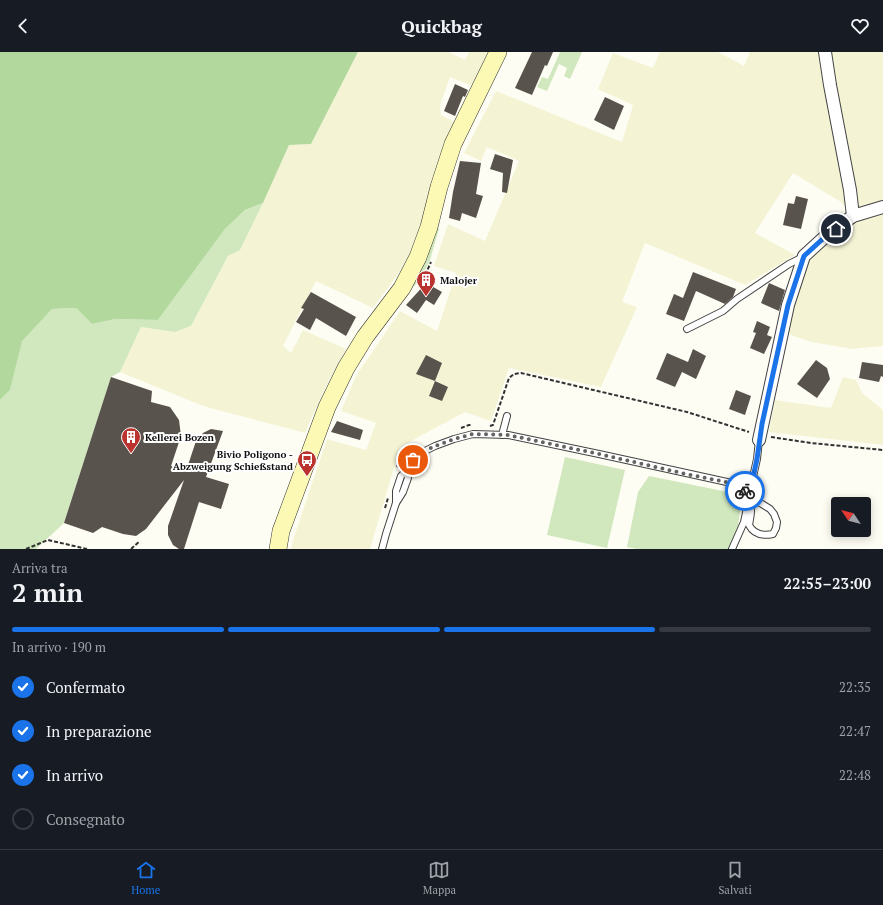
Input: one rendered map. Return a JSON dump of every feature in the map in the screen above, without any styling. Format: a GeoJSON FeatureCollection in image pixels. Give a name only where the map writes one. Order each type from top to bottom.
{"type":"FeatureCollection","features":[{"type":"Feature","properties":{"kind":"main road"},"geometry":{"type":"LineString","coordinates":[[278,549],[281,531],[327,407],[346,368],[366,337],[402,288],[418,257],[429,227],[439,187],[453,144],[498,52]]}},
{"type":"Feature","properties":{"kind":"street"},"geometry":{"type":"LineString","coordinates":[[825,52],[854,216]]}},
{"type":"Feature","properties":{"kind":"street"},"geometry":{"type":"LineString","coordinates":[[759,438],[788,305],[804,256],[827,235],[854,216],[883,207]]}},
{"type":"Feature","properties":{"kind":"lane"},"geometry":{"type":"LineString","coordinates":[[687,329],[723,311],[737,299],[789,264],[804,256]]}},
{"type":"Feature","properties":{"kind":"lane"},"geometry":{"type":"LineString","coordinates":[[502,435],[508,416]]}},
{"type":"Feature","properties":{"kind":"lane"},"geometry":{"type":"LineString","coordinates":[[382,549],[396,502],[396,491],[401,476],[413,460],[421,453],[435,446],[473,434],[508,435],[736,484],[747,492],[749,498],[751,516],[748,525],[755,533],[767,535],[773,534],[777,522],[774,514],[770,509],[749,498]]}},
{"type":"Feature","properties":{"kind":"lane"},"geometry":{"type":"LineString","coordinates":[[732,549],[744,522],[757,459],[759,438]]}},
{"type":"Feature","properties":{"kind":"path"},"geometry":{"type":"LineString","coordinates":[[490,426],[493,425],[509,378],[514,374],[521,373],[688,412],[759,438],[883,450]]}},
{"type":"Feature","properties":{"kind":"path"},"geometry":{"type":"LineString","coordinates":[[455,430],[469,425],[476,425]]}},
{"type":"Feature","properties":{"kind":"path"},"geometry":{"type":"LineString","coordinates":[[396,471],[400,460],[412,448],[418,445]]}},
{"type":"Feature","properties":{"kind":"path"},"geometry":{"type":"LineString","coordinates":[[384,512],[388,498]]}},
{"type":"Feature","properties":{"kind":"path"},"geometry":{"type":"LineString","coordinates":[[26,549],[48,540],[87,549]]}},
{"type":"Feature","properties":{"kind":"path"},"geometry":{"type":"LineString","coordinates":[[131,549],[140,541]]}},
{"type":"Feature","properties":{"kind":"green space"},"geometry":{"type":"Polygon","coordinates":[[[0,52],[358,52],[311,144],[289,145],[263,203],[245,210],[225,229],[158,320],[116,319],[92,324],[76,308],[52,309],[22,341],[10,390],[0,400],[0,52]]]}},
{"type":"Feature","properties":{"kind":"green space"},"geometry":{"type":"Polygon","coordinates":[[[358,52],[449,52],[465,60],[469,52],[488,52],[472,86],[450,77],[440,105],[441,115],[455,122],[443,147],[433,178],[421,226],[410,253],[398,274],[373,308],[316,281],[283,346],[291,353],[303,330],[346,349],[327,384],[305,433],[203,406],[120,372],[141,327],[175,332],[191,326],[228,256],[240,250],[289,145],[311,144],[358,52]]]}},
{"type":"Feature","properties":{"kind":"green space"},"geometry":{"type":"Polygon","coordinates":[[[560,52],[582,52],[570,79],[564,76],[567,68],[559,64],[547,91],[537,87],[542,77],[548,79],[560,52]]]}},
{"type":"Feature","properties":{"kind":"green space"},"geometry":{"type":"Polygon","coordinates":[[[660,52],[718,52],[744,66],[750,52],[883,52],[883,346],[852,349],[812,342],[793,336],[787,331],[806,257],[857,221],[841,202],[793,173],[755,233],[795,255],[745,285],[645,243],[622,302],[637,307],[601,387],[509,368],[491,421],[465,412],[400,447],[370,549],[291,549],[327,439],[366,450],[376,423],[341,411],[356,376],[400,311],[437,331],[456,273],[434,266],[448,224],[485,241],[519,161],[487,147],[481,161],[464,153],[496,91],[622,142],[633,105],[598,89],[613,53],[653,68],[660,52]]]}},
{"type":"Feature","properties":{"kind":"green space"},"geometry":{"type":"Polygon","coordinates":[[[263,203],[240,250],[228,256],[191,326],[175,332],[141,327],[120,372],[111,377],[64,523],[36,549],[0,549],[0,400],[10,390],[21,341],[52,309],[76,308],[92,324],[116,319],[158,320],[225,229],[245,210],[263,203]]]}},
{"type":"Feature","properties":{"kind":"green space"},"geometry":{"type":"Polygon","coordinates":[[[434,226],[439,229],[430,260],[421,278],[405,297],[434,226]]]}},
{"type":"Feature","properties":{"kind":"green space"},"geometry":{"type":"Polygon","coordinates":[[[843,377],[856,380],[862,393],[883,410],[883,445],[769,432],[775,400],[831,408],[843,377]]]}},
{"type":"Feature","properties":{"kind":"green space"},"geometry":{"type":"Polygon","coordinates":[[[565,457],[625,470],[607,548],[547,535],[565,457]]]}},
{"type":"Feature","properties":{"kind":"green space"},"geometry":{"type":"Polygon","coordinates":[[[649,476],[737,495],[740,498],[741,504],[738,526],[728,549],[637,549],[627,547],[638,492],[649,476]]]}},
{"type":"Feature","properties":{"kind":"building"},"geometry":{"type":"Polygon","coordinates":[[[532,52],[553,52],[547,66],[545,65],[532,95],[515,88],[532,52]]]}},
{"type":"Feature","properties":{"kind":"building"},"geometry":{"type":"Polygon","coordinates":[[[455,84],[468,90],[465,97],[463,96],[455,116],[444,111],[455,84]]]}},
{"type":"Feature","properties":{"kind":"building"},"geometry":{"type":"Polygon","coordinates":[[[605,97],[624,106],[614,130],[594,120],[605,97]]]}},
{"type":"Feature","properties":{"kind":"building"},"geometry":{"type":"Polygon","coordinates":[[[495,154],[513,160],[507,193],[502,192],[503,173],[490,169],[495,154]]]}},
{"type":"Feature","properties":{"kind":"building"},"geometry":{"type":"Polygon","coordinates":[[[460,161],[481,163],[476,194],[483,196],[476,218],[462,213],[460,221],[449,218],[460,161]]]}},
{"type":"Feature","properties":{"kind":"building"},"geometry":{"type":"Polygon","coordinates":[[[796,196],[808,199],[801,229],[783,225],[788,203],[794,204],[796,196]]]}},
{"type":"Feature","properties":{"kind":"building"},"geometry":{"type":"Polygon","coordinates":[[[693,272],[736,289],[733,297],[725,304],[696,291],[684,321],[666,314],[674,294],[683,298],[693,272]]]}},
{"type":"Feature","properties":{"kind":"building","name":"Malojer"},"geometry":{"type":"Polygon","coordinates":[[[426,283],[442,292],[434,305],[426,300],[417,313],[406,305],[426,283]]]}},
{"type":"Feature","properties":{"kind":"building"},"geometry":{"type":"Polygon","coordinates":[[[769,283],[785,290],[779,311],[761,303],[769,283]]]}},
{"type":"Feature","properties":{"kind":"building"},"geometry":{"type":"Polygon","coordinates":[[[311,292],[356,317],[346,336],[316,318],[310,330],[296,322],[304,309],[301,308],[311,292]]]}},
{"type":"Feature","properties":{"kind":"building"},"geometry":{"type":"Polygon","coordinates":[[[757,321],[770,327],[767,335],[772,337],[764,354],[750,348],[756,333],[753,332],[757,321]]]}},
{"type":"Feature","properties":{"kind":"building"},"geometry":{"type":"Polygon","coordinates":[[[693,349],[706,356],[696,379],[682,372],[675,387],[656,379],[667,353],[688,362],[693,349]]]}},
{"type":"Feature","properties":{"kind":"building"},"geometry":{"type":"Polygon","coordinates":[[[426,355],[442,363],[435,381],[416,374],[426,355]]]}},
{"type":"Feature","properties":{"kind":"building"},"geometry":{"type":"Polygon","coordinates":[[[816,360],[827,368],[830,379],[817,398],[797,384],[816,360]]]}},
{"type":"Feature","properties":{"kind":"building"},"geometry":{"type":"Polygon","coordinates":[[[862,362],[883,365],[883,377],[881,376],[879,382],[859,378],[862,362]]]}},
{"type":"Feature","properties":{"kind":"building","name":"Kellerei Bozen"},"geometry":{"type":"Polygon","coordinates":[[[111,377],[152,391],[151,402],[170,407],[179,420],[181,436],[171,466],[186,471],[196,441],[203,433],[211,429],[223,431],[206,477],[229,484],[221,509],[199,502],[184,549],[179,549],[173,545],[168,535],[168,526],[184,480],[146,529],[136,536],[123,534],[102,527],[93,533],[64,523],[111,377]]]}},
{"type":"Feature","properties":{"kind":"building"},"geometry":{"type":"Polygon","coordinates":[[[435,381],[448,387],[442,401],[429,396],[435,381]]]}},
{"type":"Feature","properties":{"kind":"building"},"geometry":{"type":"Polygon","coordinates":[[[736,390],[751,396],[745,415],[729,409],[736,390]]]}},
{"type":"Feature","properties":{"kind":"building"},"geometry":{"type":"Polygon","coordinates":[[[337,421],[363,430],[360,440],[331,432],[337,421]]]}},
{"type":"Feature","properties":{"kind":"way so far"},"geometry":{"type":"LineString","coordinates":[[413,460],[421,453],[454,439],[473,434],[508,435],[736,484],[745,491]]}},
{"type":"Feature","properties":{"kind":"place","name":"Malojer"},"geometry":{"type":"Point","coordinates":[426,297]}},
{"type":"Feature","properties":{"kind":"place","name":"Kellerei Bozen"},"geometry":{"type":"Point","coordinates":[131,454]}},
{"type":"Feature","properties":{"kind":"place","name":"Bivio Poligono - Abzweigung Schießstand"},"geometry":{"type":"Point","coordinates":[307,477]}},
{"type":"Feature","properties":{"kind":"route"},"geometry":{"type":"LineString","coordinates":[[745,491],[749,496],[757,459],[762,424],[788,305],[804,256],[827,235],[836,229]]}}]}
